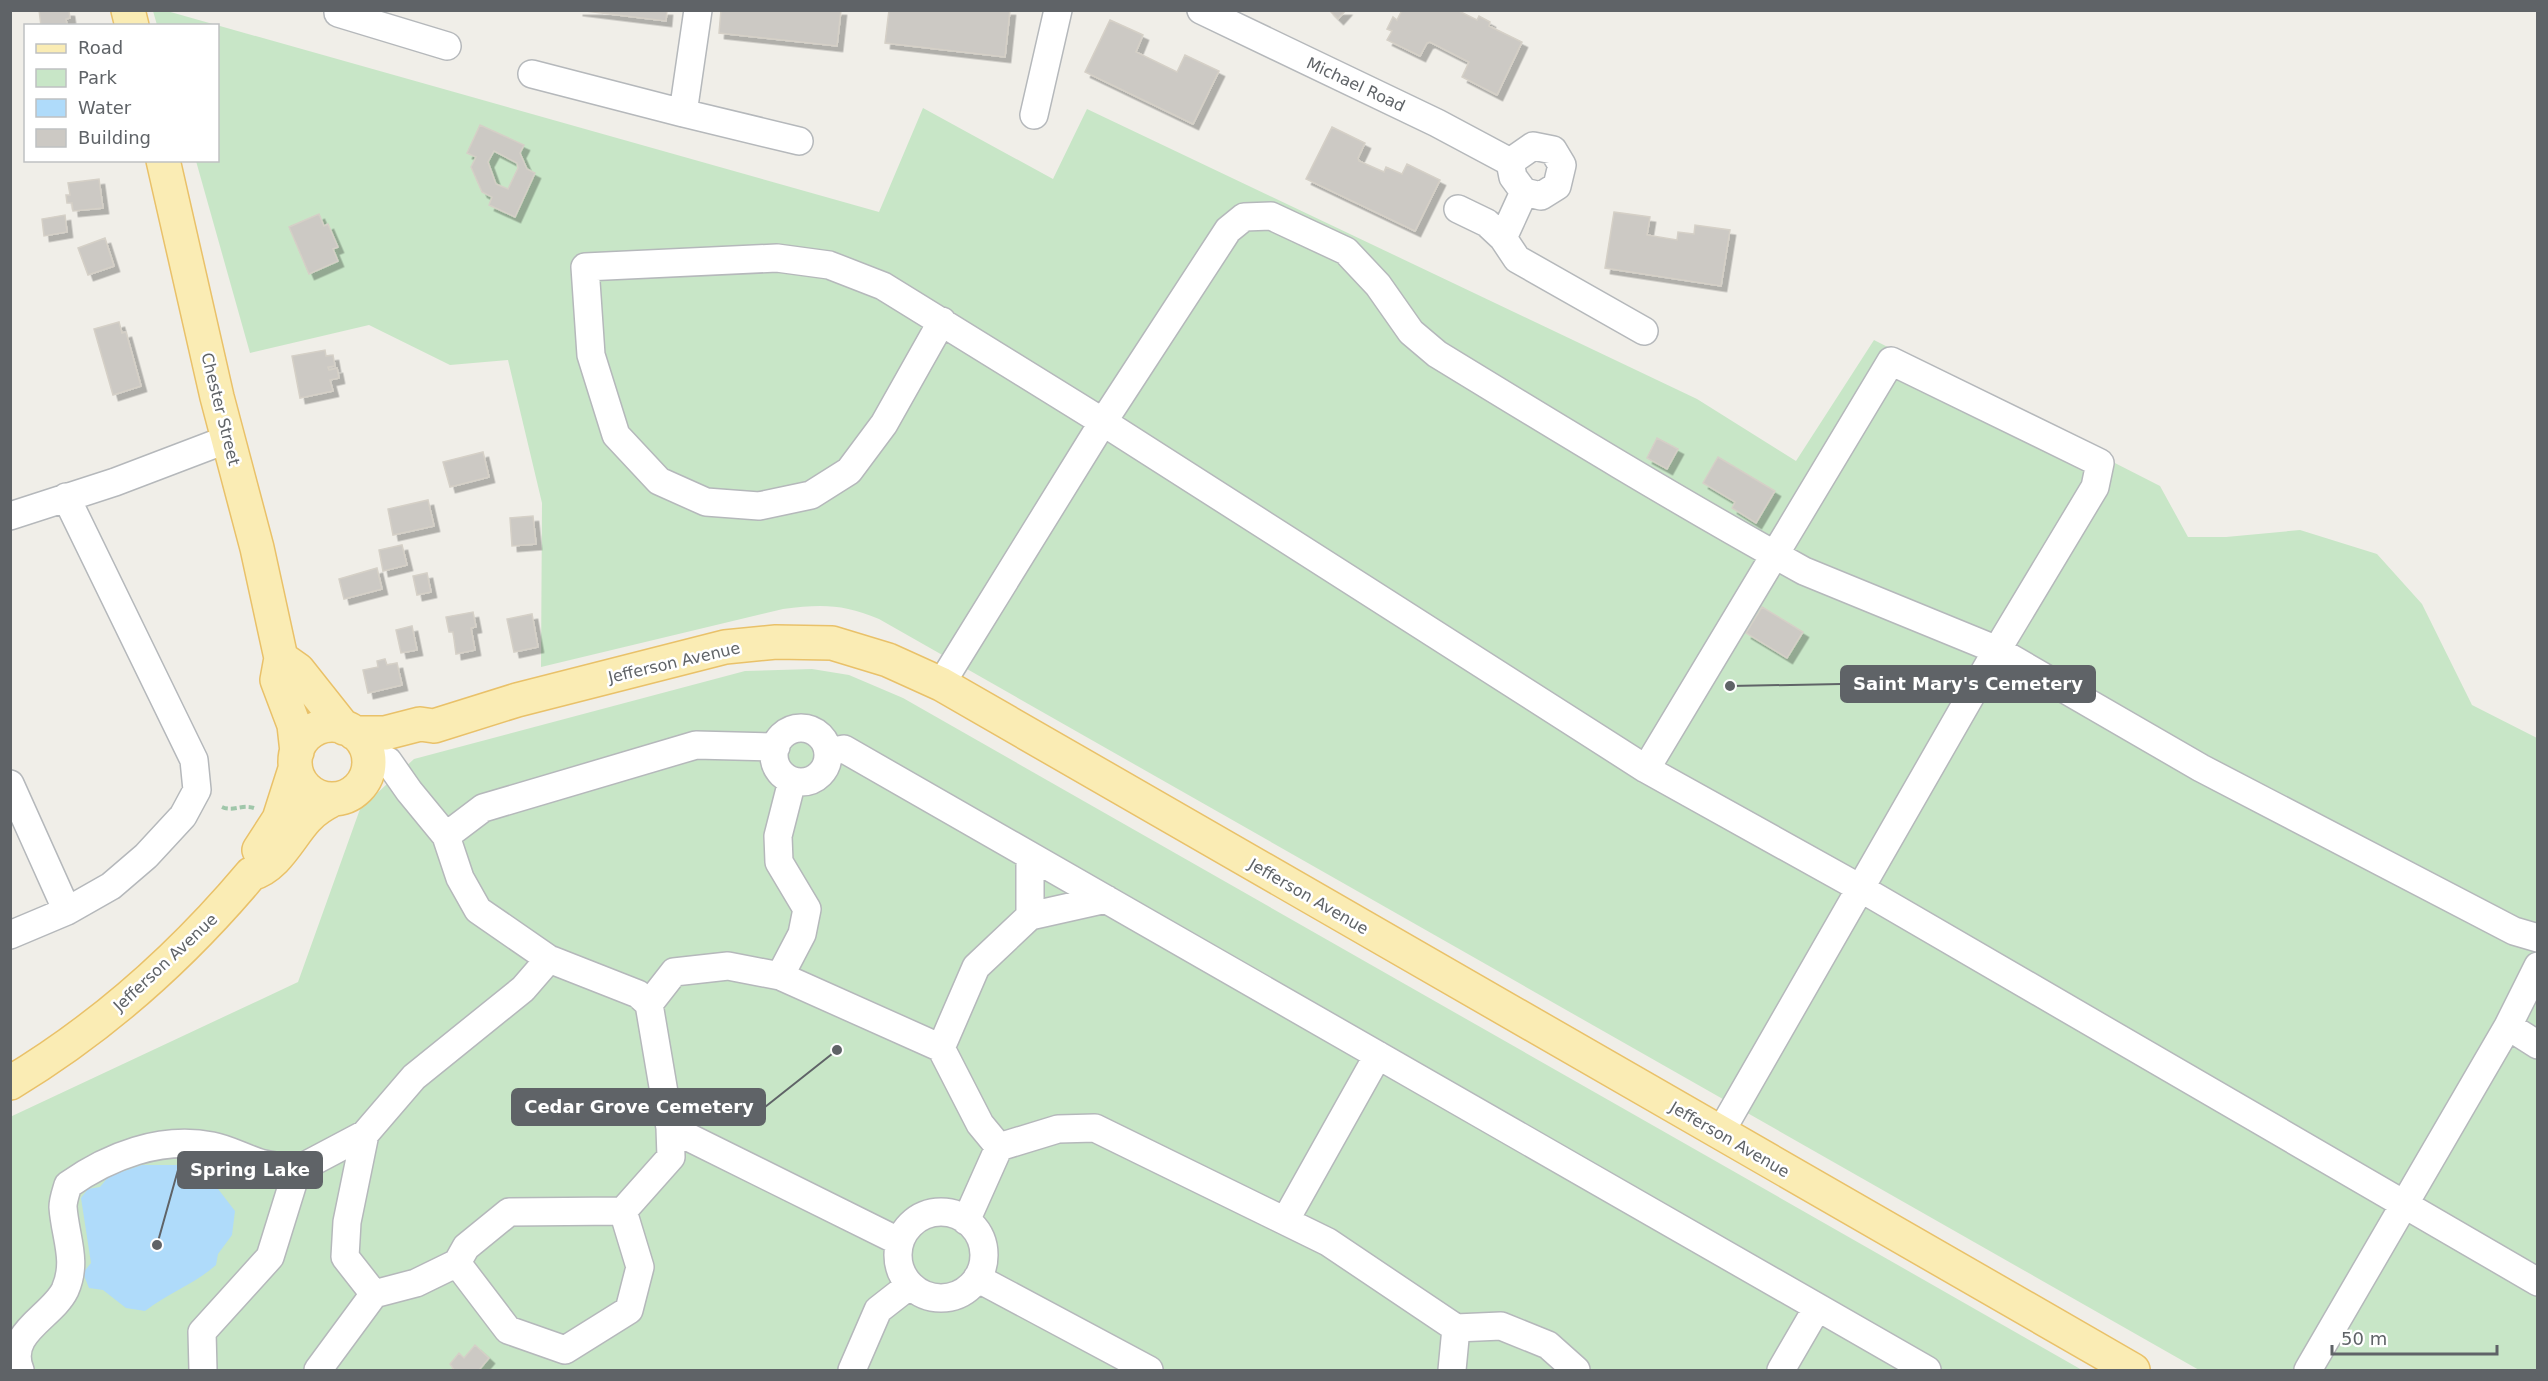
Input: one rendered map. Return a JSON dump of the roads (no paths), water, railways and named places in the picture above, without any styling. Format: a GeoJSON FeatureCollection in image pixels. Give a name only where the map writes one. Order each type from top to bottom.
{"type":"FeatureCollection","features":[{"type":"Feature","properties":{"kind":"main road","name":"Chester Street"},"geometry":{"type":"LineString","coordinates":[[163,162],[228,439],[257,548],[281,658],[277,680],[294,725],[296,760]]}},
{"type":"Feature","properties":{"kind":"main road","name":"Jefferson Avenue"},"geometry":{"type":"LineString","coordinates":[[349,730],[385,733],[420,724],[434,726],[517,700],[725,647],[776,642],[832,643],[888,660],[941,684],[2133,1371]]}},
{"type":"Feature","properties":{"kind":"main road"},"geometry":{"type":"LineString","coordinates":[[281,658],[298,670],[365,746],[368,770],[363,782],[353,792],[334,799],[321,798],[309,791],[300,781],[296,760],[302,741],[315,730],[326,726],[349,730]]}},
{"type":"Feature","properties":{"kind":"main road","name":"Jefferson Avenue"},"geometry":{"type":"LineString","coordinates":[[363,782],[388,761],[424,738],[434,726]]}},
{"type":"Feature","properties":{"kind":"main road","name":"Jefferson Avenue"},"geometry":{"type":"LineString","coordinates":[[251,874],[255,857],[279,819],[296,760]]}},
{"type":"Feature","properties":{"kind":"main road","name":"Jefferson Avenue"},"geometry":{"type":"LineString","coordinates":[[10,1083],[63,1049],[139,990],[202,930],[251,874],[267,867],[308,816],[334,799]]}},
{"type":"Feature","properties":{"kind":"street"},"geometry":{"type":"LineString","coordinates":[[683,114],[698,10]]}},
{"type":"Feature","properties":{"kind":"street"},"geometry":{"type":"LineString","coordinates":[[1034,115],[1058,10]]}},
{"type":"Feature","properties":{"kind":"street","name":"Michael Road"},"geometry":{"type":"LineString","coordinates":[[1201,10],[1437,123],[1510,162]]}},
{"type":"Feature","properties":{"kind":"street"},"geometry":{"type":"LineString","coordinates":[[334,11],[447,46]]}},
{"type":"Feature","properties":{"kind":"street"},"geometry":{"type":"LineString","coordinates":[[532,75],[799,141]]}},
{"type":"Feature","properties":{"kind":"street"},"geometry":{"type":"LineString","coordinates":[[1533,146],[1553,150],[1562,165],[1557,186],[1541,196],[1524,192],[1513,177],[1510,162],[1533,146]]}},
{"type":"Feature","properties":{"kind":"street"},"geometry":{"type":"LineString","coordinates":[[1503,238],[1524,192]]}},
{"type":"Feature","properties":{"kind":"street"},"geometry":{"type":"LineString","coordinates":[[1458,208],[1487,223],[1503,238],[1517,259],[1644,331]]}},
{"type":"Feature","properties":{"kind":"street"},"geometry":{"type":"LineString","coordinates":[[941,684],[1103,422],[1228,230],[1244,217],[1271,216],[1346,251],[1378,285],[1411,332],[1437,354],[1774,555],[1804,572],[1997,650],[2201,768],[2514,931],[2538,938]]}},
{"type":"Feature","properties":{"kind":"street"},"geometry":{"type":"LineString","coordinates":[[942,321],[884,424],[849,471],[810,495],[759,506],[706,502],[659,480],[616,435],[591,355],[585,267],[777,258],[829,265],[883,286],[942,321],[1103,422],[1646,769],[1860,888],[2405,1207],[2538,1282]]}},
{"type":"Feature","properties":{"kind":"street"},"geometry":{"type":"LineString","coordinates":[[1646,769],[1891,361],[2100,463],[2095,487],[1997,650],[1720,1132]]}},
{"type":"Feature","properties":{"kind":"street"},"geometry":{"type":"LineString","coordinates":[[10,516],[228,439]]}},
{"type":"Feature","properties":{"kind":"street"},"geometry":{"type":"LineString","coordinates":[[10,935],[67,911],[111,886],[146,856],[183,816],[197,790],[194,760],[66,497]]}},
{"type":"Feature","properties":{"kind":"street"},"geometry":{"type":"LineString","coordinates":[[806,728],[821,736],[828,752],[824,770],[818,776],[801,782],[792,781],[778,770],[775,762],[776,747],[781,737],[788,731],[806,728]]}},
{"type":"Feature","properties":{"kind":"street"},"geometry":{"type":"LineString","coordinates":[[446,836],[483,808],[696,745],[776,747]]}},
{"type":"Feature","properties":{"kind":"street"},"geometry":{"type":"LineString","coordinates":[[828,752],[844,749],[1927,1371]]}},
{"type":"Feature","properties":{"kind":"street"},"geometry":{"type":"LineString","coordinates":[[321,1369],[374,1294],[416,1283],[458,1263],[466,1247],[509,1212],[623,1211],[671,1157],[670,1128],[649,1004],[638,994],[549,958],[478,910],[460,878],[446,836],[388,761]]}},
{"type":"Feature","properties":{"kind":"street"},"geometry":{"type":"LineString","coordinates":[[780,976],[802,934],[807,909],[779,862],[778,836],[792,781]]}},
{"type":"Feature","properties":{"kind":"street"},"geometry":{"type":"LineString","coordinates":[[10,784],[67,911]]}},
{"type":"Feature","properties":{"kind":"street"},"geometry":{"type":"LineString","coordinates":[[1030,856],[1030,916]]}},
{"type":"Feature","properties":{"kind":"street"},"geometry":{"type":"LineString","coordinates":[[942,1048],[976,967],[1030,916],[1107,899]]}},
{"type":"Feature","properties":{"kind":"street"},"geometry":{"type":"LineString","coordinates":[[20,1371],[18,1349],[29,1327],[64,1292],[72,1269],[63,1206],[68,1185],[89,1169],[158,1144],[183,1142],[214,1146],[260,1163],[297,1170],[365,1134],[414,1077],[523,989],[549,958]]}},
{"type":"Feature","properties":{"kind":"street"},"geometry":{"type":"LineString","coordinates":[[649,1004],[674,972],[728,966],[780,976],[942,1048],[980,1124],[999,1147]]}},
{"type":"Feature","properties":{"kind":"street"},"geometry":{"type":"LineString","coordinates":[[2308,1371],[2508,1026],[2538,966]]}},
{"type":"Feature","properties":{"kind":"street"},"geometry":{"type":"LineString","coordinates":[[2508,1026],[2538,1046]]}},
{"type":"Feature","properties":{"kind":"street"},"geometry":{"type":"LineString","coordinates":[[1285,1221],[1378,1055]]}},
{"type":"Feature","properties":{"kind":"street"},"geometry":{"type":"LineString","coordinates":[[670,1128],[900,1242]]}},
{"type":"Feature","properties":{"kind":"street"},"geometry":{"type":"LineString","coordinates":[[966,1221],[999,1147],[1058,1130],[1095,1128],[1328,1242],[1456,1328],[1501,1326],[1548,1345],[1576,1371]]}},
{"type":"Feature","properties":{"kind":"street"},"geometry":{"type":"LineString","coordinates":[[365,1134],[347,1222],[345,1257],[374,1294]]}},
{"type":"Feature","properties":{"kind":"street"},"geometry":{"type":"LineString","coordinates":[[203,1371],[202,1332],[270,1257],[297,1170]]}},
{"type":"Feature","properties":{"kind":"street"},"geometry":{"type":"LineString","coordinates":[[458,1263],[471,1284],[508,1330],[565,1360],[629,1310],[640,1267],[623,1211]]}},
{"type":"Feature","properties":{"kind":"street"},"geometry":{"type":"LineString","coordinates":[[940,1212],[954,1214],[976,1231],[982,1244],[984,1258],[977,1278],[962,1293],[949,1298],[934,1298],[921,1294],[902,1274],[898,1261],[900,1242],[913,1222],[925,1215],[940,1212]]}},
{"type":"Feature","properties":{"kind":"street"},"geometry":{"type":"LineString","coordinates":[[977,1278],[1149,1371]]}},
{"type":"Feature","properties":{"kind":"street"},"geometry":{"type":"LineString","coordinates":[[852,1371],[878,1310],[910,1285]]}},
{"type":"Feature","properties":{"kind":"street"},"geometry":{"type":"LineString","coordinates":[[1780,1371],[1817,1308]]}},
{"type":"Feature","properties":{"kind":"street"},"geometry":{"type":"LineString","coordinates":[[1452,1371],[1456,1328]]}},
{"type":"Feature","properties":{"kind":"water"},"geometry":{"type":"Polygon","coordinates":[[[142,1165],[183,1165],[205,1172],[235,1211],[232,1235],[218,1254],[216,1265],[145,1311],[126,1308],[103,1290],[89,1288],[83,1273],[91,1263],[81,1198],[88,1189],[100,1187],[109,1176],[142,1165]]]}},
{"type":"Feature","properties":{"kind":"place","name":"Saint Mary's Cemetery"},"geometry":{"type":"Point","coordinates":[1730,686]}},
{"type":"Feature","properties":{"kind":"place","name":"Cedar Grove Cemetery"},"geometry":{"type":"Point","coordinates":[837,1050]}},
{"type":"Feature","properties":{"kind":"place","name":"Spring Lake"},"geometry":{"type":"Point","coordinates":[157,1245]}}]}
